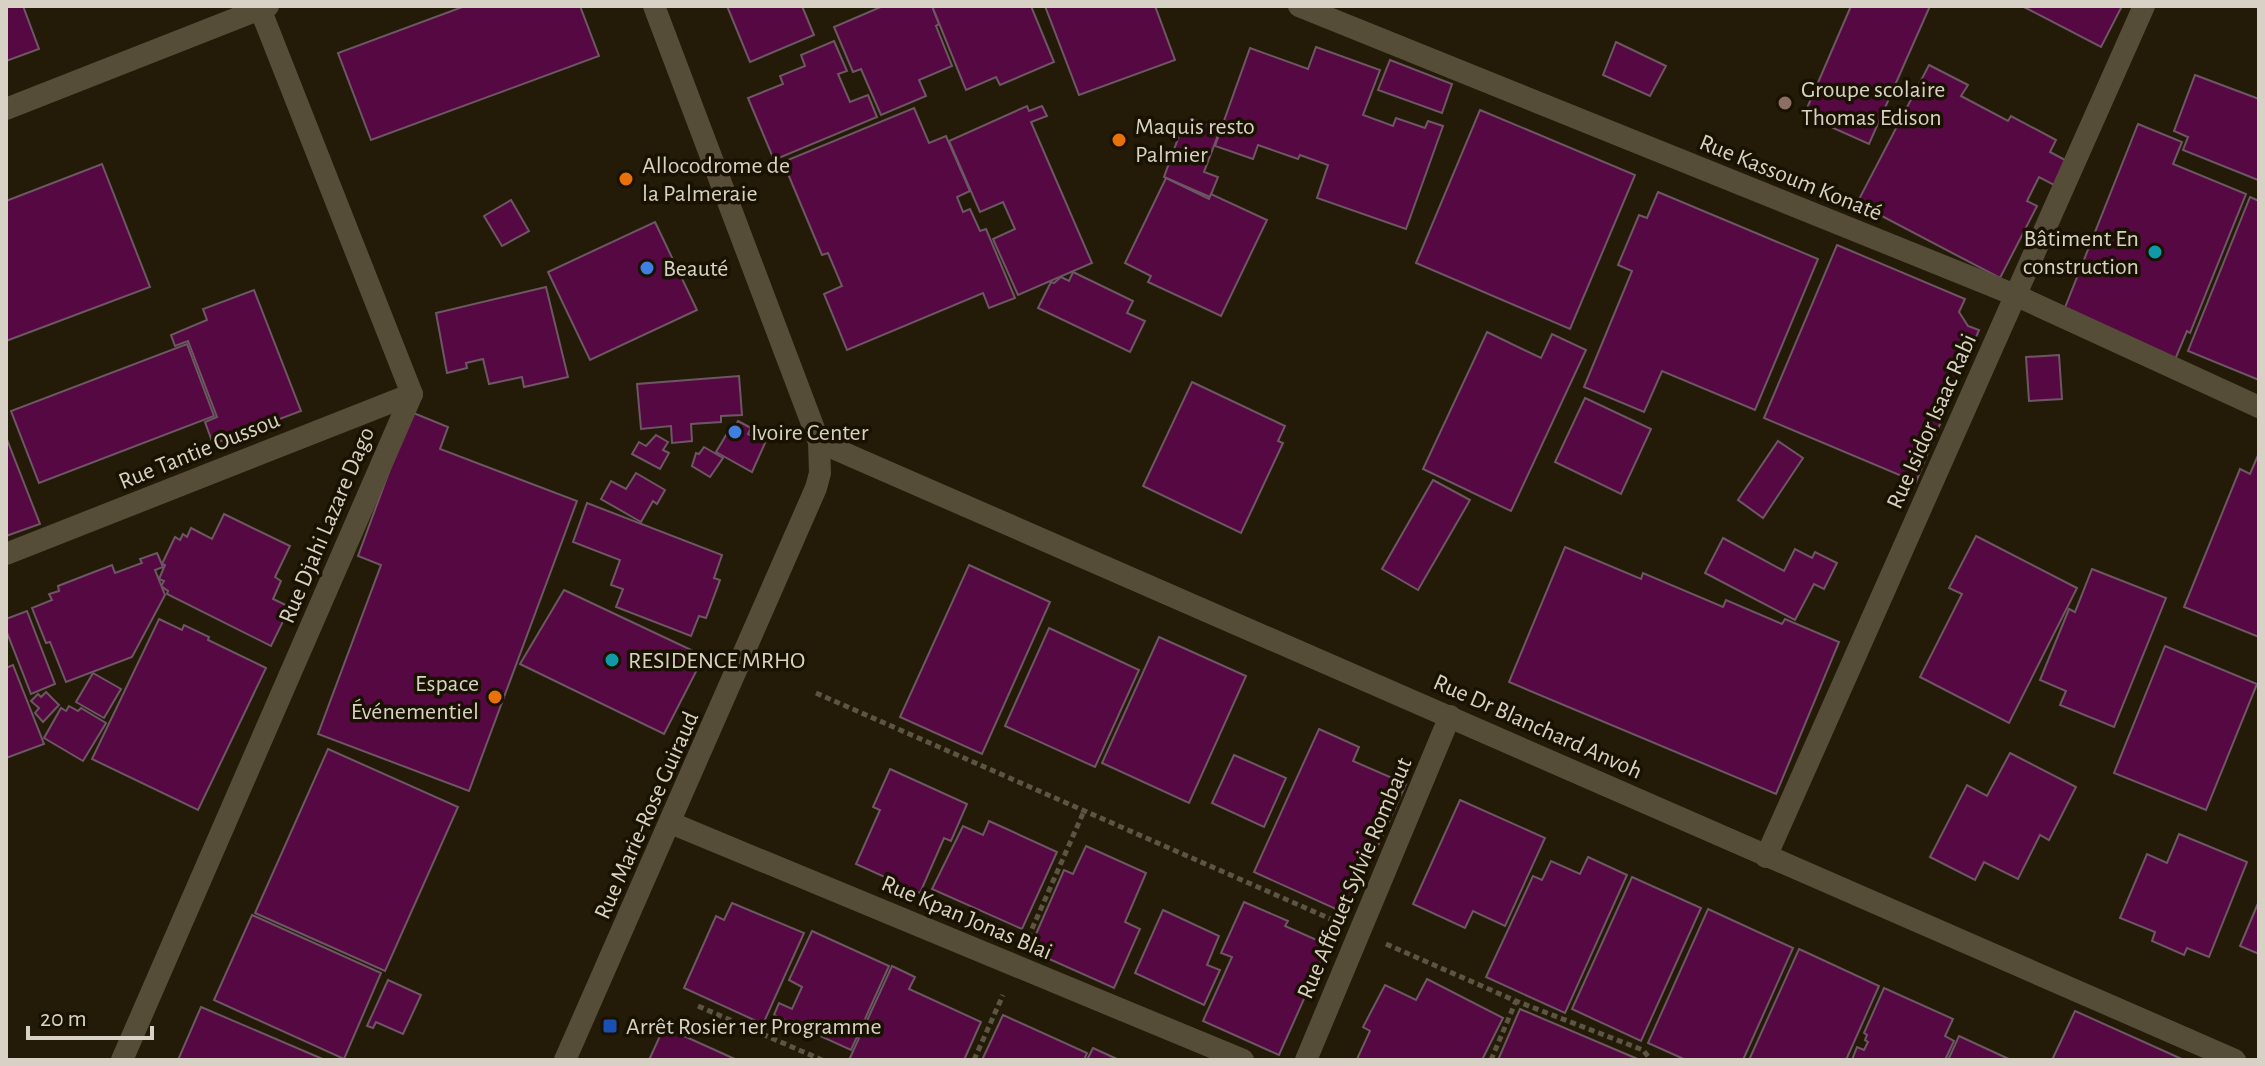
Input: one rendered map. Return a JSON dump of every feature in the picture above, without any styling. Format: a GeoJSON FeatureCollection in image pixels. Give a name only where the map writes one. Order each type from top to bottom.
{"type":"FeatureCollection","features":[{"type":"Feature","properties":{"kind":"street","name":"Rue Marie-Rose Guiraud"},"geometry":{"type":"LineString","coordinates":[[565,1060],[671,823],[820,473],[819,442],[654,6]]}},
{"type":"Feature","properties":{"kind":"street","name":"Rue Kassoum Konaté"},"geometry":{"type":"LineString","coordinates":[[1299,6],[2015,295],[2259,407]]}},
{"type":"Feature","properties":{"kind":"street","name":"Rue Isidor Isaac Rabi"},"geometry":{"type":"LineString","coordinates":[[1766,857],[2144,6]]}},
{"type":"Feature","properties":{"kind":"street"},"geometry":{"type":"LineString","coordinates":[[6,109],[263,7],[412,394]]}},
{"type":"Feature","properties":{"kind":"street","name":"Rue Tantie Oussou"},"geometry":{"type":"LineString","coordinates":[[6,554],[412,394]]}},
{"type":"Feature","properties":{"kind":"street","name":"Rue Djahi Lazare Dago"},"geometry":{"type":"LineString","coordinates":[[122,1060],[412,394]]}},
{"type":"Feature","properties":{"kind":"street","name":"Rue Dr Blanchard Anvoh"},"geometry":{"type":"LineString","coordinates":[[819,442],[2235,1060]]}},
{"type":"Feature","properties":{"kind":"street","name":"Rue Affouet Sylvie Rombaut"},"geometry":{"type":"LineString","coordinates":[[1306,1060],[1450,716]]}},
{"type":"Feature","properties":{"kind":"street","name":"Rue Kpan Jonas Blai"},"geometry":{"type":"LineString","coordinates":[[671,823],[1243,1060]]}},
{"type":"Feature","properties":{"kind":"path"},"geometry":{"type":"LineString","coordinates":[[816,693],[1516,1001],[1643,1050],[1651,1060]]}},
{"type":"Feature","properties":{"kind":"path"},"geometry":{"type":"LineString","coordinates":[[1491,1060],[1516,1001]]}},
{"type":"Feature","properties":{"kind":"path"},"geometry":{"type":"LineString","coordinates":[[698,1006],[822,1060]]}},
{"type":"Feature","properties":{"kind":"building"},"geometry":{"type":"Polygon","coordinates":[[[6,6],[23,6],[39,49],[6,61],[6,6]]]}},
{"type":"Feature","properties":{"kind":"building"},"geometry":{"type":"Polygon","coordinates":[[[465,6],[580,6],[599,56],[371,140],[338,53],[465,6]]]}},
{"type":"Feature","properties":{"kind":"building"},"geometry":{"type":"Polygon","coordinates":[[[727,6],[802,6],[814,35],[750,62],[727,6]]]}},
{"type":"Feature","properties":{"kind":"building"},"geometry":{"type":"Polygon","coordinates":[[[883,6],[932,6],[939,24],[936,26],[952,66],[919,80],[926,96],[881,115],[861,69],[853,72],[834,27],[883,6]]]}},
{"type":"Feature","properties":{"kind":"building"},"geometry":{"type":"Polygon","coordinates":[[[932,6],[1031,6],[1054,62],[1000,85],[996,77],[966,90],[932,6]]]}},
{"type":"Feature","properties":{"kind":"building"},"geometry":{"type":"Polygon","coordinates":[[[1045,6],[1155,6],[1175,60],[1079,95],[1045,6]]]}},
{"type":"Feature","properties":{"kind":"building"},"geometry":{"type":"Polygon","coordinates":[[[1851,6],[1930,6],[1869,144],[1804,115],[1851,6]]]}},
{"type":"Feature","properties":{"kind":"building"},"geometry":{"type":"Polygon","coordinates":[[[2022,6],[2122,6],[2101,47],[2022,6]]]}},
{"type":"Feature","properties":{"kind":"building"},"geometry":{"type":"Polygon","coordinates":[[[834,41],[847,71],[838,74],[850,102],[868,95],[877,117],[774,160],[748,98],[783,84],[780,76],[805,66],[801,55],[834,41]]]}},
{"type":"Feature","properties":{"kind":"building"},"geometry":{"type":"Polygon","coordinates":[[[1616,42],[1666,66],[1650,96],[1603,75],[1616,42]]]}},
{"type":"Feature","properties":{"kind":"building"},"geometry":{"type":"Polygon","coordinates":[[[1316,47],[1380,70],[1363,115],[1393,126],[1396,118],[1425,128],[1428,121],[1443,126],[1406,229],[1317,198],[1328,165],[1300,155],[1298,159],[1258,145],[1253,159],[1215,146],[1250,48],[1308,69],[1316,47]]]}},
{"type":"Feature","properties":{"kind":"building"},"geometry":{"type":"Polygon","coordinates":[[[1390,60],[1452,84],[1442,113],[1378,90],[1390,60]]]}},
{"type":"Feature","properties":{"kind":"building"},"geometry":{"type":"Polygon","coordinates":[[[1929,65],[1968,85],[1961,96],[2008,121],[2011,116],[2056,140],[2050,152],[2067,161],[2054,185],[2039,177],[2027,201],[2037,206],[2000,278],[1857,203],[1929,65]]]}},
{"type":"Feature","properties":{"kind":"building"},"geometry":{"type":"Polygon","coordinates":[[[2195,75],[2259,99],[2258,180],[2183,150],[2188,137],[2174,131],[2195,75]]]}},
{"type":"Feature","properties":{"kind":"building"},"geometry":{"type":"Polygon","coordinates":[[[1027,106],[1029,111],[1042,106],[1047,116],[1031,122],[1092,263],[1018,295],[993,239],[1015,229],[1003,202],[980,212],[949,141],[1027,106]]]}},
{"type":"Feature","properties":{"kind":"building"},"geometry":{"type":"Polygon","coordinates":[[[914,108],[929,143],[946,136],[970,191],[957,197],[963,212],[970,209],[980,231],[986,229],[1015,298],[989,308],[983,293],[847,350],[824,294],[842,286],[828,253],[822,255],[783,162],[914,108]]]}},
{"type":"Feature","properties":{"kind":"building"},"geometry":{"type":"Polygon","coordinates":[[[1480,110],[1635,175],[1570,329],[1416,263],[1480,110]]]}},
{"type":"Feature","properties":{"kind":"building"},"geometry":{"type":"Polygon","coordinates":[[[1190,118],[1220,130],[1204,172],[1218,177],[1210,197],[1164,177],[1183,125],[1187,127],[1190,118]]]}},
{"type":"Feature","properties":{"kind":"building","name":"Bâtiment En construction"},"geometry":{"type":"Polygon","coordinates":[[[2138,124],[2182,142],[2173,164],[2246,194],[2190,333],[2187,331],[2174,362],[2064,310],[2138,124]]]}},
{"type":"Feature","properties":{"kind":"building"},"geometry":{"type":"Polygon","coordinates":[[[102,164],[150,287],[6,341],[6,201],[102,164]]]}},
{"type":"Feature","properties":{"kind":"building"},"geometry":{"type":"Polygon","coordinates":[[[1166,178],[1209,199],[1211,194],[1267,220],[1221,316],[1148,282],[1151,276],[1125,263],[1166,178]]]}},
{"type":"Feature","properties":{"kind":"building"},"geometry":{"type":"Polygon","coordinates":[[[1658,192],[1818,259],[1755,410],[1662,371],[1644,412],[1584,387],[1632,271],[1618,265],[1639,215],[1647,218],[1658,192]]]}},
{"type":"Feature","properties":{"kind":"building"},"geometry":{"type":"Polygon","coordinates":[[[2250,197],[2259,201],[2259,380],[2188,351],[2250,197]]]}},
{"type":"Feature","properties":{"kind":"building"},"geometry":{"type":"Polygon","coordinates":[[[511,200],[529,231],[502,246],[484,216],[511,200]]]}},
{"type":"Feature","properties":{"kind":"building"},"geometry":{"type":"Polygon","coordinates":[[[655,222],[697,310],[590,360],[548,272],[655,222]]]}},
{"type":"Feature","properties":{"kind":"building"},"geometry":{"type":"Polygon","coordinates":[[[1837,245],[1965,299],[1959,312],[1968,326],[1979,330],[1916,482],[1764,418],[1837,245]]]}},
{"type":"Feature","properties":{"kind":"building"},"geometry":{"type":"Polygon","coordinates":[[[1073,272],[1133,301],[1127,313],[1145,321],[1130,352],[1038,308],[1051,282],[1061,277],[1069,281],[1073,272]]]}},
{"type":"Feature","properties":{"kind":"building"},"geometry":{"type":"Polygon","coordinates":[[[546,287],[568,377],[524,387],[522,377],[489,384],[483,359],[466,363],[467,368],[447,373],[436,313],[546,287]]]}},
{"type":"Feature","properties":{"kind":"building"},"geometry":{"type":"Polygon","coordinates":[[[254,290],[301,411],[213,444],[205,422],[217,417],[188,341],[175,346],[171,335],[207,320],[203,309],[254,290]]]}},
{"type":"Feature","properties":{"kind":"building"},"geometry":{"type":"Polygon","coordinates":[[[1487,332],[1541,358],[1552,334],[1586,350],[1511,511],[1423,469],[1487,332]]]}},
{"type":"Feature","properties":{"kind":"building"},"geometry":{"type":"Polygon","coordinates":[[[187,344],[214,416],[39,483],[11,411],[187,344]]]}},
{"type":"Feature","properties":{"kind":"building"},"geometry":{"type":"Polygon","coordinates":[[[2059,355],[2062,399],[2029,401],[2026,357],[2059,355]]]}},
{"type":"Feature","properties":{"kind":"building"},"geometry":{"type":"Polygon","coordinates":[[[739,376],[742,415],[721,416],[721,422],[691,424],[692,441],[672,443],[671,426],[641,429],[637,384],[739,376]]]}},
{"type":"Feature","properties":{"kind":"building"},"geometry":{"type":"Polygon","coordinates":[[[1192,382],[1285,426],[1278,441],[1283,443],[1241,533],[1143,486],[1192,382]]]}},
{"type":"Feature","properties":{"kind":"building"},"geometry":{"type":"Polygon","coordinates":[[[1585,398],[1651,429],[1621,494],[1555,462],[1585,398]]]}},
{"type":"Feature","properties":{"kind":"building"},"geometry":{"type":"Polygon","coordinates":[[[411,412],[448,427],[440,449],[577,501],[469,791],[318,734],[381,565],[358,556],[411,412]]]}},
{"type":"Feature","properties":{"kind":"building"},"geometry":{"type":"Polygon","coordinates":[[[738,421],[751,428],[748,434],[765,443],[752,472],[716,452],[738,421]]]}},
{"type":"Feature","properties":{"kind":"building"},"geometry":{"type":"Polygon","coordinates":[[[656,435],[668,442],[663,450],[669,453],[660,469],[632,454],[639,442],[646,446],[656,435]]]}},
{"type":"Feature","properties":{"kind":"building"},"geometry":{"type":"Polygon","coordinates":[[[6,437],[40,524],[6,536],[6,437]]]}},
{"type":"Feature","properties":{"kind":"building"},"geometry":{"type":"Polygon","coordinates":[[[1778,441],[1803,458],[1763,518],[1738,500],[1778,441]]]}},
{"type":"Feature","properties":{"kind":"building"},"geometry":{"type":"Polygon","coordinates":[[[704,447],[723,458],[710,477],[692,466],[696,453],[699,454],[704,447]]]}},
{"type":"Feature","properties":{"kind":"building"},"geometry":{"type":"Polygon","coordinates":[[[2259,453],[2259,637],[2184,607],[2240,469],[2250,474],[2259,453]]]}},
{"type":"Feature","properties":{"kind":"building"},"geometry":{"type":"Polygon","coordinates":[[[636,473],[665,490],[657,504],[653,501],[641,522],[601,499],[611,481],[626,489],[636,473]]]}},
{"type":"Feature","properties":{"kind":"building"},"geometry":{"type":"Polygon","coordinates":[[[1433,480],[1470,500],[1418,590],[1382,569],[1433,480]]]}},
{"type":"Feature","properties":{"kind":"building"},"geometry":{"type":"Polygon","coordinates":[[[587,503],[722,555],[714,578],[720,580],[706,618],[699,616],[691,636],[616,607],[623,589],[611,585],[620,560],[573,542],[587,503]]]}},
{"type":"Feature","properties":{"kind":"building"},"geometry":{"type":"Polygon","coordinates":[[[224,514],[290,546],[275,577],[281,581],[273,599],[290,607],[271,646],[167,594],[168,591],[161,586],[164,581],[159,579],[165,565],[162,564],[175,537],[180,540],[183,534],[187,537],[191,528],[212,539],[224,514]]]}},
{"type":"Feature","properties":{"kind":"building"},"geometry":{"type":"Polygon","coordinates":[[[1976,536],[2077,588],[2009,723],[1920,677],[1962,594],[1949,588],[1976,536]]]}},
{"type":"Feature","properties":{"kind":"building"},"geometry":{"type":"Polygon","coordinates":[[[1723,538],[1784,571],[1795,549],[1812,558],[1815,552],[1837,563],[1824,589],[1814,584],[1795,620],[1705,573],[1723,538]]]}},
{"type":"Feature","properties":{"kind":"building"},"geometry":{"type":"Polygon","coordinates":[[[1565,547],[1641,579],[1643,573],[1723,607],[1726,600],[1782,624],[1785,619],[1839,642],[1776,794],[1509,682],[1565,547]]]}},
{"type":"Feature","properties":{"kind":"building"},"geometry":{"type":"Polygon","coordinates":[[[157,553],[163,567],[155,570],[165,595],[132,657],[66,682],[32,608],[52,600],[49,594],[59,591],[58,586],[112,565],[115,573],[142,563],[140,559],[157,553]]]}},
{"type":"Feature","properties":{"kind":"building"},"geometry":{"type":"Polygon","coordinates":[[[969,565],[1050,602],[982,754],[900,717],[969,565]]]}},
{"type":"Feature","properties":{"kind":"building"},"geometry":{"type":"Polygon","coordinates":[[[2092,569],[2166,598],[2114,727],[2060,705],[2066,691],[2040,680],[2069,609],[2075,612],[2092,569]]]}},
{"type":"Feature","properties":{"kind":"building","name":"RESIDENCE MRHO"},"geometry":{"type":"Polygon","coordinates":[[[564,590],[704,656],[664,734],[520,664],[564,590]]]}},
{"type":"Feature","properties":{"kind":"building"},"geometry":{"type":"Polygon","coordinates":[[[27,611],[55,684],[31,694],[6,630],[6,619],[27,611]]]}},
{"type":"Feature","properties":{"kind":"building"},"geometry":{"type":"Polygon","coordinates":[[[159,619],[182,630],[184,625],[266,668],[198,810],[92,759],[159,619]]]}},
{"type":"Feature","properties":{"kind":"building"},"geometry":{"type":"Polygon","coordinates":[[[1049,628],[1139,670],[1095,767],[1005,726],[1049,628]]]}},
{"type":"Feature","properties":{"kind":"building"},"geometry":{"type":"Polygon","coordinates":[[[1159,637],[1246,676],[1189,803],[1102,763],[1159,637]]]}},
{"type":"Feature","properties":{"kind":"building"},"geometry":{"type":"Polygon","coordinates":[[[2165,646],[2257,684],[2206,810],[2114,773],[2165,646]]]}},
{"type":"Feature","properties":{"kind":"building"},"geometry":{"type":"Polygon","coordinates":[[[13,665],[44,744],[6,758],[6,668],[13,665]]]}},
{"type":"Feature","properties":{"kind":"building"},"geometry":{"type":"Polygon","coordinates":[[[93,673],[121,689],[104,718],[76,702],[93,673]]]}},
{"type":"Feature","properties":{"kind":"building"},"geometry":{"type":"Polygon","coordinates":[[[46,692],[59,705],[43,722],[35,713],[39,708],[31,701],[38,694],[41,697],[46,692]]]}},
{"type":"Feature","properties":{"kind":"building"},"geometry":{"type":"Polygon","coordinates":[[[69,706],[78,711],[81,708],[106,723],[83,761],[44,738],[61,708],[66,711],[69,706]]]}},
{"type":"Feature","properties":{"kind":"building"},"geometry":{"type":"Polygon","coordinates":[[[1319,729],[1359,747],[1353,761],[1406,784],[1347,914],[1254,872],[1319,729]]]}},
{"type":"Feature","properties":{"kind":"building"},"geometry":{"type":"Polygon","coordinates":[[[328,749],[458,807],[385,971],[255,913],[328,749]]]}},
{"type":"Feature","properties":{"kind":"building"},"geometry":{"type":"Polygon","coordinates":[[[2010,753],[2076,787],[2049,840],[2040,835],[2018,879],[1984,862],[1975,880],[1930,857],[1967,785],[1987,796],[2010,753]]]}},
{"type":"Feature","properties":{"kind":"building"},"geometry":{"type":"Polygon","coordinates":[[[1234,755],[1286,778],[1264,827],[1212,803],[1234,755]]]}},
{"type":"Feature","properties":{"kind":"building"},"geometry":{"type":"Polygon","coordinates":[[[890,769],[967,804],[951,841],[944,838],[920,893],[856,864],[880,810],[873,807],[890,769]]]}},
{"type":"Feature","properties":{"kind":"building"},"geometry":{"type":"Polygon","coordinates":[[[1460,800],[1545,838],[1505,926],[1473,911],[1465,928],[1413,904],[1460,800]]]}},
{"type":"Feature","properties":{"kind":"building"},"geometry":{"type":"Polygon","coordinates":[[[989,821],[1057,852],[1022,929],[932,889],[963,826],[983,835],[989,821]]]}},
{"type":"Feature","properties":{"kind":"building"},"geometry":{"type":"Polygon","coordinates":[[[2179,834],[2247,862],[2209,957],[2187,948],[2184,955],[2152,941],[2155,932],[2120,918],[2147,854],[2167,863],[2179,834]]]}},
{"type":"Feature","properties":{"kind":"building"},"geometry":{"type":"Polygon","coordinates":[[[1086,846],[1146,873],[1125,922],[1140,929],[1114,988],[1029,950],[1064,870],[1073,874],[1086,846]]]}},
{"type":"Feature","properties":{"kind":"building"},"geometry":{"type":"Polygon","coordinates":[[[1588,857],[1627,875],[1565,1013],[1486,977],[1533,876],[1542,880],[1551,861],[1580,874],[1588,857]]]}},
{"type":"Feature","properties":{"kind":"building"},"geometry":{"type":"Polygon","coordinates":[[[1632,877],[1701,908],[1641,1041],[1572,1009],[1632,877]]]}},
{"type":"Feature","properties":{"kind":"building"},"geometry":{"type":"Polygon","coordinates":[[[2259,901],[2259,954],[2240,946],[2259,901]]]}},
{"type":"Feature","properties":{"kind":"building"},"geometry":{"type":"Polygon","coordinates":[[[1244,902],[1288,921],[1285,926],[1328,945],[1279,1055],[1203,1021],[1232,957],[1221,953],[1244,902]]]}},
{"type":"Feature","properties":{"kind":"building"},"geometry":{"type":"Polygon","coordinates":[[[732,903],[804,933],[763,1024],[684,988],[716,916],[724,920],[732,903]]]}},
{"type":"Feature","properties":{"kind":"building"},"geometry":{"type":"Polygon","coordinates":[[[1708,909],[1793,948],[1743,1060],[1686,1060],[1648,1043],[1708,909]]]}},
{"type":"Feature","properties":{"kind":"building"},"geometry":{"type":"Polygon","coordinates":[[[1163,910],[1219,936],[1207,965],[1220,970],[1204,1005],[1135,973],[1163,910]]]}},
{"type":"Feature","properties":{"kind":"building"},"geometry":{"type":"Polygon","coordinates":[[[252,915],[381,973],[344,1059],[214,1000],[252,915]]]}},
{"type":"Feature","properties":{"kind":"building"},"geometry":{"type":"Polygon","coordinates":[[[812,931],[889,966],[851,1050],[774,1015],[779,1003],[792,1009],[802,987],[789,980],[812,931]]]}},
{"type":"Feature","properties":{"kind":"building"},"geometry":{"type":"Polygon","coordinates":[[[1799,949],[1879,986],[1846,1060],[1749,1060],[1799,949]]]}},
{"type":"Feature","properties":{"kind":"building"},"geometry":{"type":"Polygon","coordinates":[[[892,966],[915,977],[909,989],[981,1022],[964,1060],[849,1060],[892,966]]]}},
{"type":"Feature","properties":{"kind":"building"},"geometry":{"type":"Polygon","coordinates":[[[1427,979],[1503,1018],[1482,1060],[1357,1059],[1370,1031],[1363,1027],[1385,985],[1416,1000],[1427,979]]]}},
{"type":"Feature","properties":{"kind":"building"},"geometry":{"type":"Polygon","coordinates":[[[388,980],[421,995],[403,1034],[376,1022],[373,1028],[367,1026],[388,980]]]}},
{"type":"Feature","properties":{"kind":"building"},"geometry":{"type":"Polygon","coordinates":[[[1884,988],[1953,1019],[1945,1036],[1954,1041],[1945,1060],[1852,1060],[1857,1047],[1864,1050],[1868,1042],[1864,1033],[1884,988]]]}},
{"type":"Feature","properties":{"kind":"building"},"geometry":{"type":"Polygon","coordinates":[[[201,1007],[325,1060],[178,1060],[201,1007]]]}},
{"type":"Feature","properties":{"kind":"building"},"geometry":{"type":"Polygon","coordinates":[[[1520,1009],[1640,1060],[1498,1060],[1520,1009]]]}},
{"type":"Feature","properties":{"kind":"building"},"geometry":{"type":"Polygon","coordinates":[[[2075,1011],[2184,1060],[2052,1060],[2075,1011]]]}},
{"type":"Feature","properties":{"kind":"building"},"geometry":{"type":"Polygon","coordinates":[[[1003,1015],[1087,1053],[1084,1060],[982,1060],[1003,1015]]]}},
{"type":"Feature","properties":{"kind":"building"},"geometry":{"type":"Polygon","coordinates":[[[664,1027],[737,1060],[649,1060],[664,1027]]]}},
{"type":"Feature","properties":{"kind":"building"},"geometry":{"type":"Polygon","coordinates":[[[1959,1036],[2011,1060],[1948,1060],[1959,1036]]]}},
{"type":"Feature","properties":{"kind":"building"},"geometry":{"type":"Polygon","coordinates":[[[1093,1048],[1119,1060],[1087,1060],[1093,1048]]]}},
{"type":"Feature","properties":{"kind":"place","name":"Groupe scolaire Thomas Edison"},"geometry":{"type":"Point","coordinates":[1785,103]}},
{"type":"Feature","properties":{"kind":"place","name":"Maquis resto Palmier"},"geometry":{"type":"Point","coordinates":[1119,140]}},
{"type":"Feature","properties":{"kind":"place","name":"Allocodrome de la Palmeraie"},"geometry":{"type":"Point","coordinates":[626,179]}},
{"type":"Feature","properties":{"kind":"place","name":"Bâtiment En construction"},"geometry":{"type":"Point","coordinates":[2155,252]}},
{"type":"Feature","properties":{"kind":"place","name":"Beauté"},"geometry":{"type":"Point","coordinates":[647,268]}},
{"type":"Feature","properties":{"kind":"place","name":"Ivoire Center"},"geometry":{"type":"Point","coordinates":[735,432]}},
{"type":"Feature","properties":{"kind":"place","name":"RESIDENCE MRHO"},"geometry":{"type":"Point","coordinates":[612,660]}},
{"type":"Feature","properties":{"kind":"place","name":"Espace Événementiel"},"geometry":{"type":"Point","coordinates":[495,697]}},
{"type":"Feature","properties":{"kind":"place","name":"Arrêt Rosier 1er Programme"},"geometry":{"type":"Point","coordinates":[610,1026]}}]}
